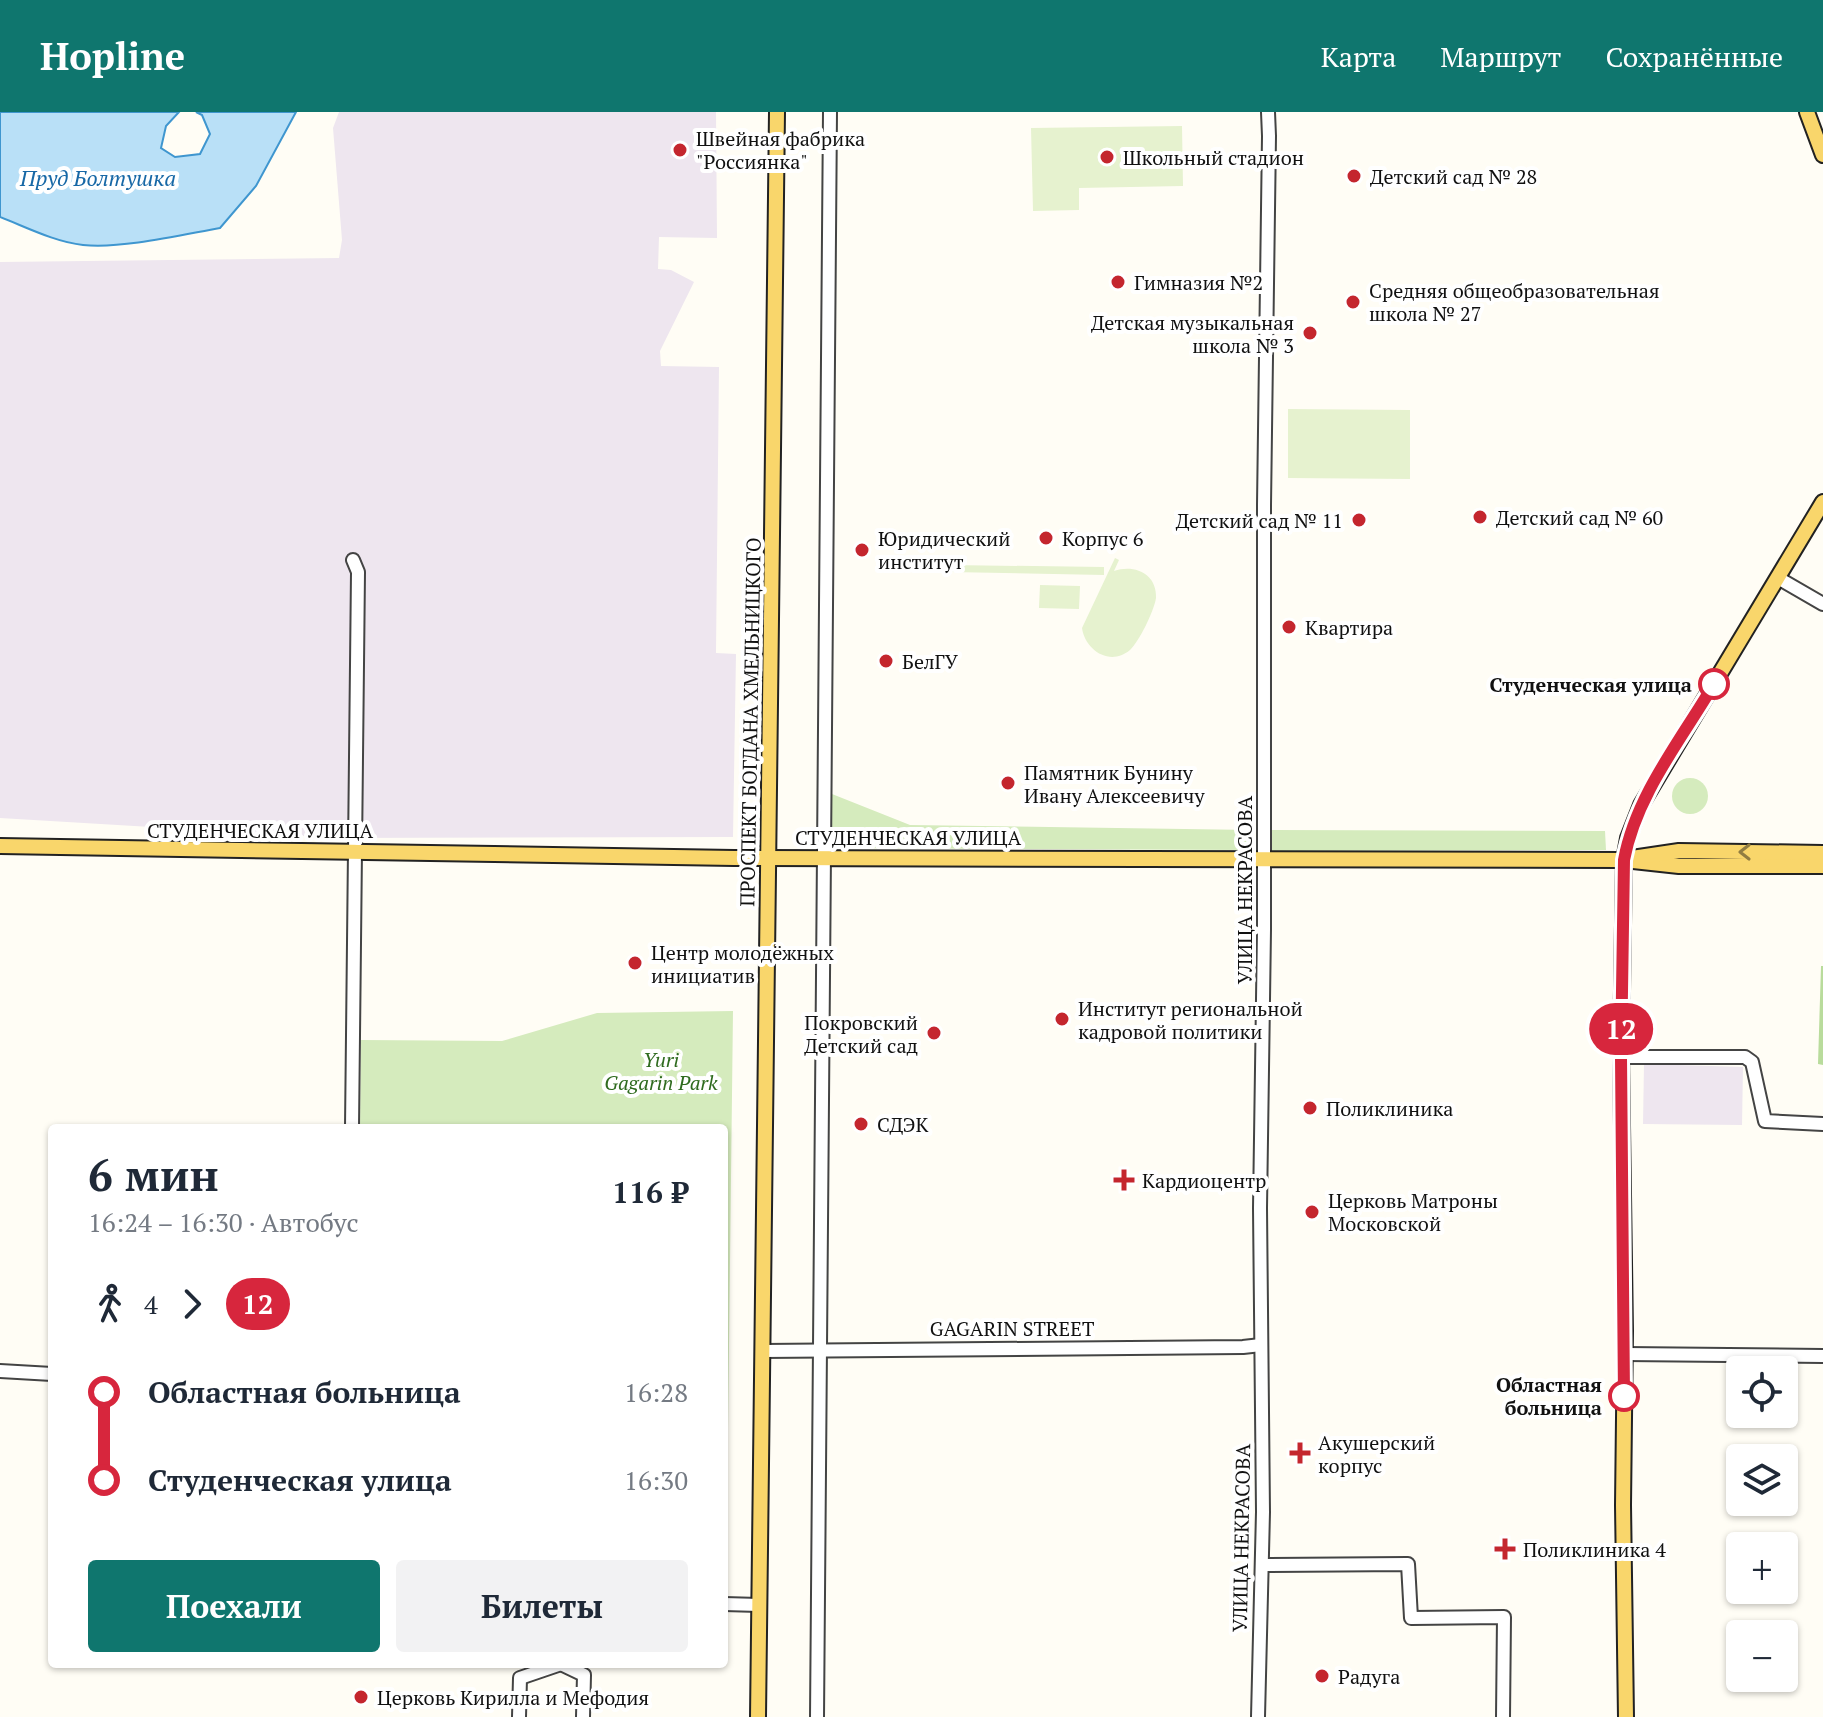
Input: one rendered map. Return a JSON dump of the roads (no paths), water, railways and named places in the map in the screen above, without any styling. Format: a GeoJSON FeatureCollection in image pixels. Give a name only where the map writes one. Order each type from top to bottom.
{"type":"FeatureCollection","features":[{"type":"Feature","properties":{"kind":"main road","name":"ПРОСПЕКТ БОГДАНА ХМЕЛЬНИЦКОГО"},"geometry":{"type":"LineString","coordinates":[[758,1717],[777,112]]}},
{"type":"Feature","properties":{"kind":"main road"},"geometry":{"type":"LineString","coordinates":[[1807,112],[1823,155]]}},
{"type":"Feature","properties":{"kind":"main road"},"geometry":{"type":"LineString","coordinates":[[1626,1717],[1621,1057],[1624,860],[1628,838],[1641,805],[1823,502]]}},
{"type":"Feature","properties":{"kind":"main road","name":"СТУДЕНЧЕСКАЯ УЛИЦА"},"geometry":{"type":"LineString","coordinates":[[0,846],[769,857],[1624,860],[1679,866],[1823,866]]}},
{"type":"Feature","properties":{"kind":"main road","name":"СТУДЕНЧЕСКАЯ УЛИЦА"},"geometry":{"type":"LineString","coordinates":[[1624,860],[1651,853],[1679,851],[1823,853]]}},
{"type":"Feature","properties":{"kind":"street"},"geometry":{"type":"LineString","coordinates":[[817,1717],[830,112]]}},
{"type":"Feature","properties":{"kind":"street","name":"УЛИЦА НЕКРАСОВА"},"geometry":{"type":"LineString","coordinates":[[1258,1717],[1262,1565],[1268,112]]}},
{"type":"Feature","properties":{"kind":"street"},"geometry":{"type":"LineString","coordinates":[[352,1124],[358,567],[353,560]]}},
{"type":"Feature","properties":{"kind":"street"},"geometry":{"type":"LineString","coordinates":[[1778,578],[1823,604]]}},
{"type":"Feature","properties":{"kind":"street"},"geometry":{"type":"LineString","coordinates":[[1621,1057],[1745,1057],[1752,1062],[1765,1121],[1823,1124]]}},
{"type":"Feature","properties":{"kind":"street","name":"GAGARIN STREET"},"geometry":{"type":"LineString","coordinates":[[763,1351],[1261,1345]]}},
{"type":"Feature","properties":{"kind":"street"},"geometry":{"type":"LineString","coordinates":[[1625,1354],[1823,1356]]}},
{"type":"Feature","properties":{"kind":"street"},"geometry":{"type":"LineString","coordinates":[[0,1371],[48,1374]]}},
{"type":"Feature","properties":{"kind":"street"},"geometry":{"type":"LineString","coordinates":[[1262,1565],[1408,1564],[1411,1618],[1504,1617],[1503,1717]]}},
{"type":"Feature","properties":{"kind":"street"},"geometry":{"type":"LineString","coordinates":[[728,1604],[759,1605]]}},
{"type":"Feature","properties":{"kind":"street"},"geometry":{"type":"LineString","coordinates":[[519,1717],[520,1678],[549,1668]]}},
{"type":"Feature","properties":{"kind":"street"},"geometry":{"type":"LineString","coordinates":[[569,1668],[584,1675],[583,1717]]}},
{"type":"Feature","properties":{"kind":"water","name":"Пруд Болтушка"},"geometry":{"type":"Polygon","coordinates":[[[0,112],[179,112],[166,126],[161,148],[175,157],[200,154],[210,134],[202,115],[196,112],[296,112],[256,186],[220,228],[152,241],[98,246],[62,241],[0,217],[0,112]]]}},
{"type":"Feature","properties":{"kind":"place","name":"Швейная фабрика \"Россиянка\""},"geometry":{"type":"Point","coordinates":[680,150]}},
{"type":"Feature","properties":{"kind":"place","name":"Школьный стадион"},"geometry":{"type":"Point","coordinates":[1107,157]}},
{"type":"Feature","properties":{"kind":"place","name":"Детский сад № 28"},"geometry":{"type":"Point","coordinates":[1354,176]}},
{"type":"Feature","properties":{"kind":"place","name":"Гимназия №2"},"geometry":{"type":"Point","coordinates":[1118,282]}},
{"type":"Feature","properties":{"kind":"place","name":"Средняя общеобразовательная школа № 27"},"geometry":{"type":"Point","coordinates":[1353,302]}},
{"type":"Feature","properties":{"kind":"place","name":"Детская музыкальная школа № 3"},"geometry":{"type":"Point","coordinates":[1310,333]}},
{"type":"Feature","properties":{"kind":"place","name":"Детский сад № 60"},"geometry":{"type":"Point","coordinates":[1480,517]}},
{"type":"Feature","properties":{"kind":"place","name":"Детский сад № 11"},"geometry":{"type":"Point","coordinates":[1359,520]}},
{"type":"Feature","properties":{"kind":"place","name":"Корпус 6"},"geometry":{"type":"Point","coordinates":[1046,538]}},
{"type":"Feature","properties":{"kind":"place","name":"Юридический институт"},"geometry":{"type":"Point","coordinates":[862,550]}},
{"type":"Feature","properties":{"kind":"place","name":"Квартира"},"geometry":{"type":"Point","coordinates":[1289,627]}},
{"type":"Feature","properties":{"kind":"place","name":"БелГУ"},"geometry":{"type":"Point","coordinates":[886,661]}},
{"type":"Feature","properties":{"kind":"place","name":"Студенческая улица"},"geometry":{"type":"Point","coordinates":[1714,684]}},
{"type":"Feature","properties":{"kind":"place","name":"Памятник Бунину Ивану Алексеевичу"},"geometry":{"type":"Point","coordinates":[1008,783]}},
{"type":"Feature","properties":{"kind":"place","name":"Центр молодёжных инициатив"},"geometry":{"type":"Point","coordinates":[635,963]}},
{"type":"Feature","properties":{"kind":"place","name":"Институт региональной кадровой политики"},"geometry":{"type":"Point","coordinates":[1062,1019]}},
{"type":"Feature","properties":{"kind":"place","name":"Покровский Детский сад"},"geometry":{"type":"Point","coordinates":[934,1033]}},
{"type":"Feature","properties":{"kind":"place","name":"Поликлиника"},"geometry":{"type":"Point","coordinates":[1310,1108]}},
{"type":"Feature","properties":{"kind":"place","name":"СДЭК"},"geometry":{"type":"Point","coordinates":[861,1124]}},
{"type":"Feature","properties":{"kind":"place","name":"Кардиоцентр"},"geometry":{"type":"Point","coordinates":[1124,1180]}},
{"type":"Feature","properties":{"kind":"place","name":"Церковь Матроны Московской"},"geometry":{"type":"Point","coordinates":[1312,1212]}},
{"type":"Feature","properties":{"kind":"place","name":"Областная больница"},"geometry":{"type":"Point","coordinates":[1624,1396]}},
{"type":"Feature","properties":{"kind":"place","name":"Акушерский корпус"},"geometry":{"type":"Point","coordinates":[1300,1453]}},
{"type":"Feature","properties":{"kind":"place","name":"Поликлиника 4"},"geometry":{"type":"Point","coordinates":[1505,1549]}},
{"type":"Feature","properties":{"kind":"place","name":"Радуга"},"geometry":{"type":"Point","coordinates":[1322,1676]}},
{"type":"Feature","properties":{"kind":"place","name":"Церковь Кирилла и Мефодия"},"geometry":{"type":"Point","coordinates":[361,1697]}},
{"type":"Feature","properties":{"kind":"park label","name":"Yuri Gagarin Park"},"geometry":{"type":"Point","coordinates":[661,1070]}}]}
